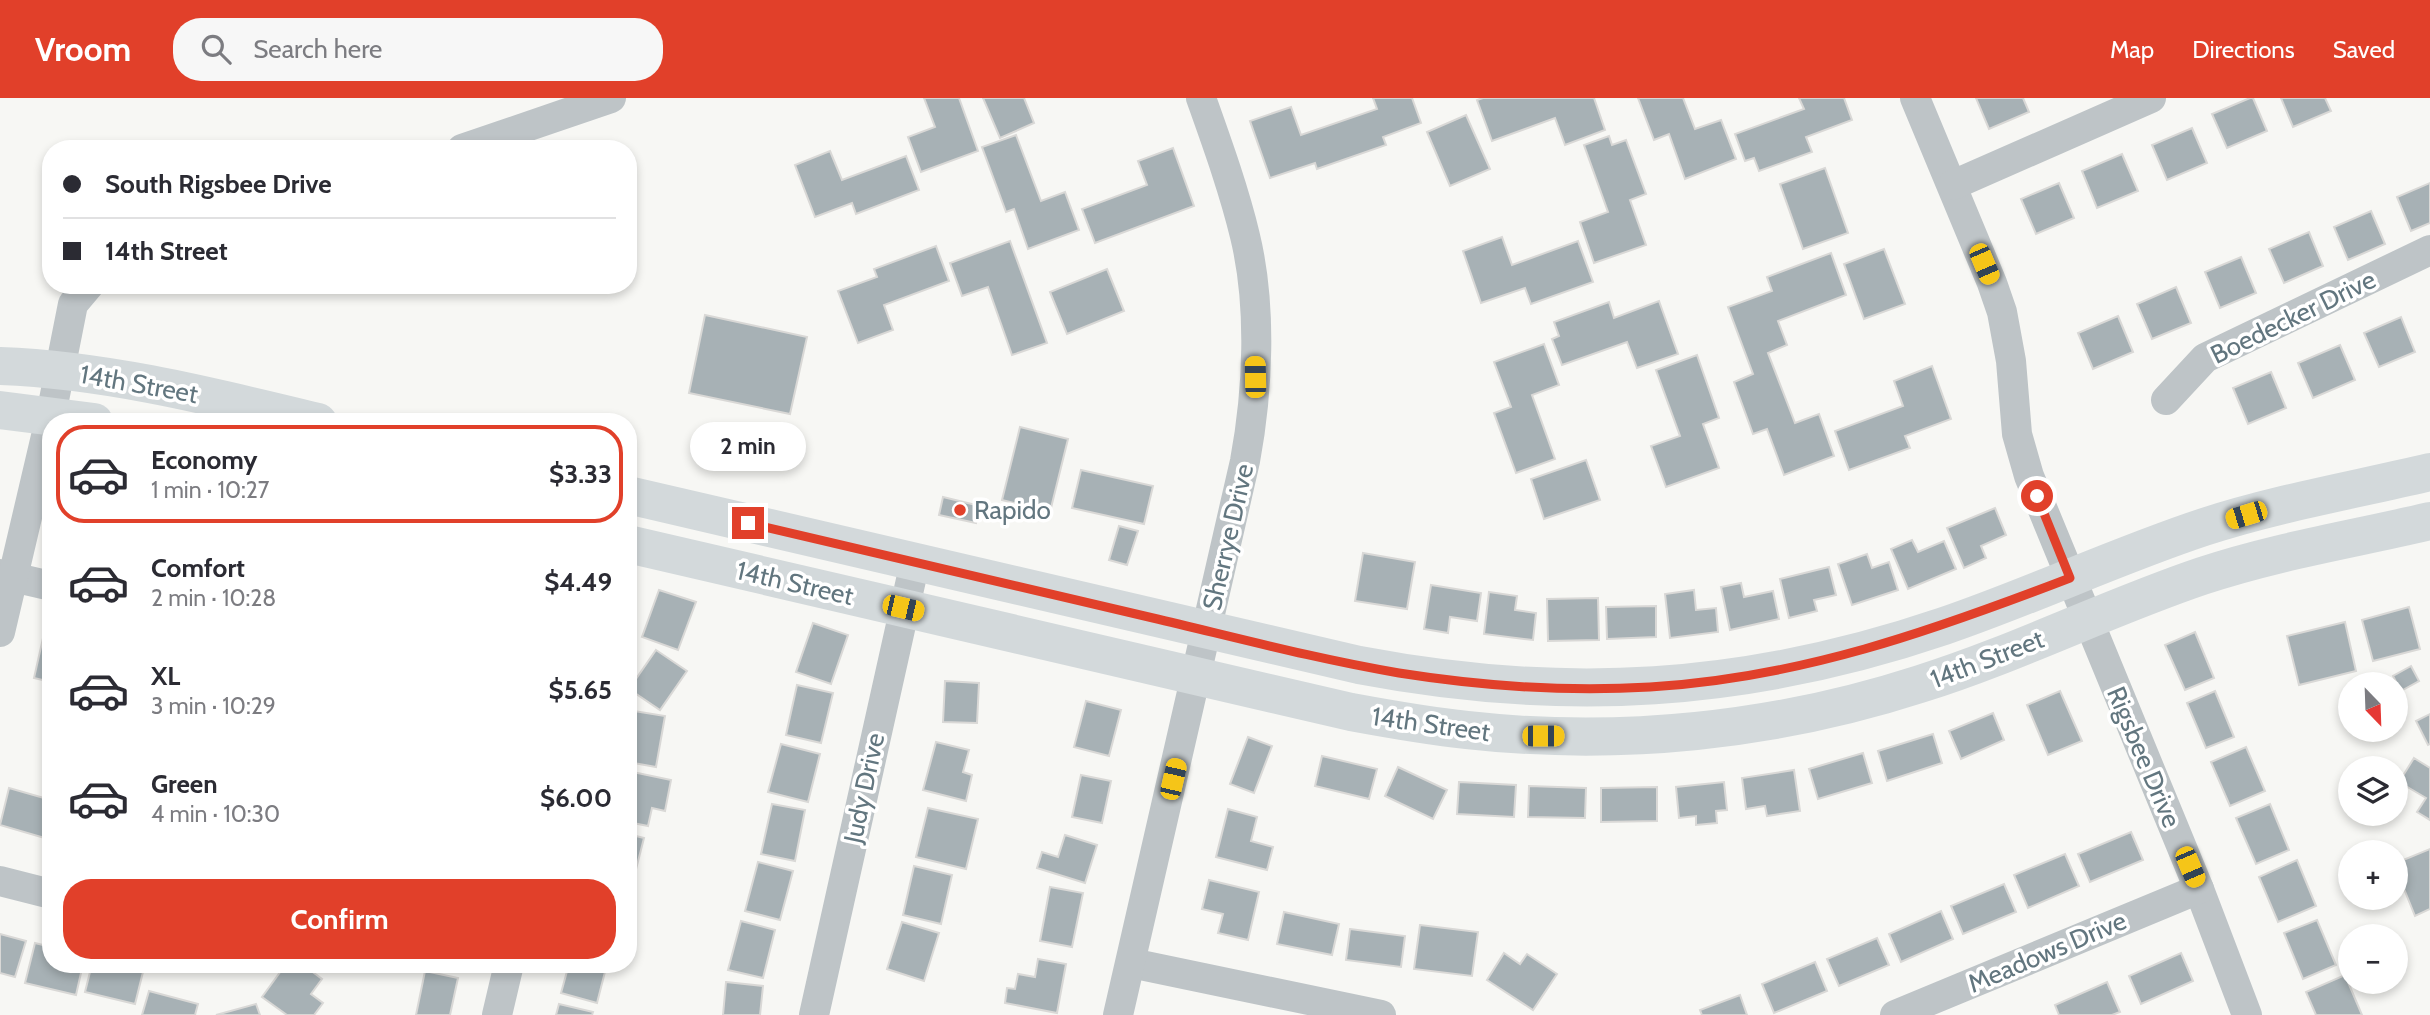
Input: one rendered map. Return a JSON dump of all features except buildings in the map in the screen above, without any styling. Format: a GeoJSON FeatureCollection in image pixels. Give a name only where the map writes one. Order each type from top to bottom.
{"type":"FeatureCollection","features":[{"type":"Feature","properties":{"kind":"main road","name":"14th Street"},"geometry":{"type":"LineString","coordinates":[[0,366],[59,370],[198,394],[279,413]]}},
{"type":"Feature","properties":{"kind":"main road","name":"14th Street"},"geometry":{"type":"LineString","coordinates":[[0,410],[42,414]]}},
{"type":"Feature","properties":{"kind":"main road","name":"14th Street"},"geometry":{"type":"LineString","coordinates":[[637,497],[1359,665],[1436,678],[1569,688],[1651,687],[1732,678],[1847,655],[1946,625],[2167,540],[2235,518],[2430,472]]}},
{"type":"Feature","properties":{"kind":"main road","name":"14th Street"},"geometry":{"type":"LineString","coordinates":[[637,546],[1351,712],[1466,730],[1543,736],[1646,734],[1734,726],[1848,705],[1923,684],[2174,586],[2263,557],[2430,520]]}},
{"type":"Feature","properties":{"kind":"street"},"geometry":{"type":"LineString","coordinates":[[488,140],[611,98]]}},
{"type":"Feature","properties":{"kind":"street","name":"Sherrye Drive"},"geometry":{"type":"LineString","coordinates":[[1118,1015],[1253,417],[1253,287],[1246,238],[1201,98]]}},
{"type":"Feature","properties":{"kind":"street","name":"Rigsbee Drive"},"geometry":{"type":"LineString","coordinates":[[1915,98],[1993,284],[2002,312],[2011,362],[2021,454],[2087,621],[2199,889],[2247,1015]]}},
{"type":"Feature","properties":{"kind":"street"},"geometry":{"type":"LineString","coordinates":[[1953,186],[2151,98]]}},
{"type":"Feature","properties":{"kind":"street","name":"Boedecker Drive"},"geometry":{"type":"LineString","coordinates":[[2166,400],[2205,358],[2430,250]]}},
{"type":"Feature","properties":{"kind":"street"},"geometry":{"type":"LineString","coordinates":[[51,413],[73,304],[81,294]]}},
{"type":"Feature","properties":{"kind":"street"},"geometry":{"type":"LineString","coordinates":[[0,628],[6,575],[42,447]]}},
{"type":"Feature","properties":{"kind":"street","name":"Judy Drive"},"geometry":{"type":"LineString","coordinates":[[814,1015],[915,562]]}},
{"type":"Feature","properties":{"kind":"street"},"geometry":{"type":"LineString","coordinates":[[6,575],[42,584]]}},
{"type":"Feature","properties":{"kind":"street"},"geometry":{"type":"LineString","coordinates":[[0,881],[42,892]]}},
{"type":"Feature","properties":{"kind":"street","name":"Meadows Drive"},"geometry":{"type":"LineString","coordinates":[[1895,1015],[2199,889]]}},
{"type":"Feature","properties":{"kind":"street"},"geometry":{"type":"LineString","coordinates":[[1131,963],[1381,1015]]}},
{"type":"Feature","properties":{"kind":"street"},"geometry":{"type":"LineString","coordinates":[[497,1015],[507,973]]}},
{"type":"Feature","properties":{"kind":"place","name":"Rapido"},"geometry":{"type":"Point","coordinates":[960,510]}},
{"type":"Feature","properties":{"kind":"route"},"geometry":{"type":"LineString","coordinates":[[748,523],[1285,650],[1400,673],[1474,682],[1613,688],[1695,683],[1812,664],[1946,625],[2070,578],[2037,496]]}}]}
